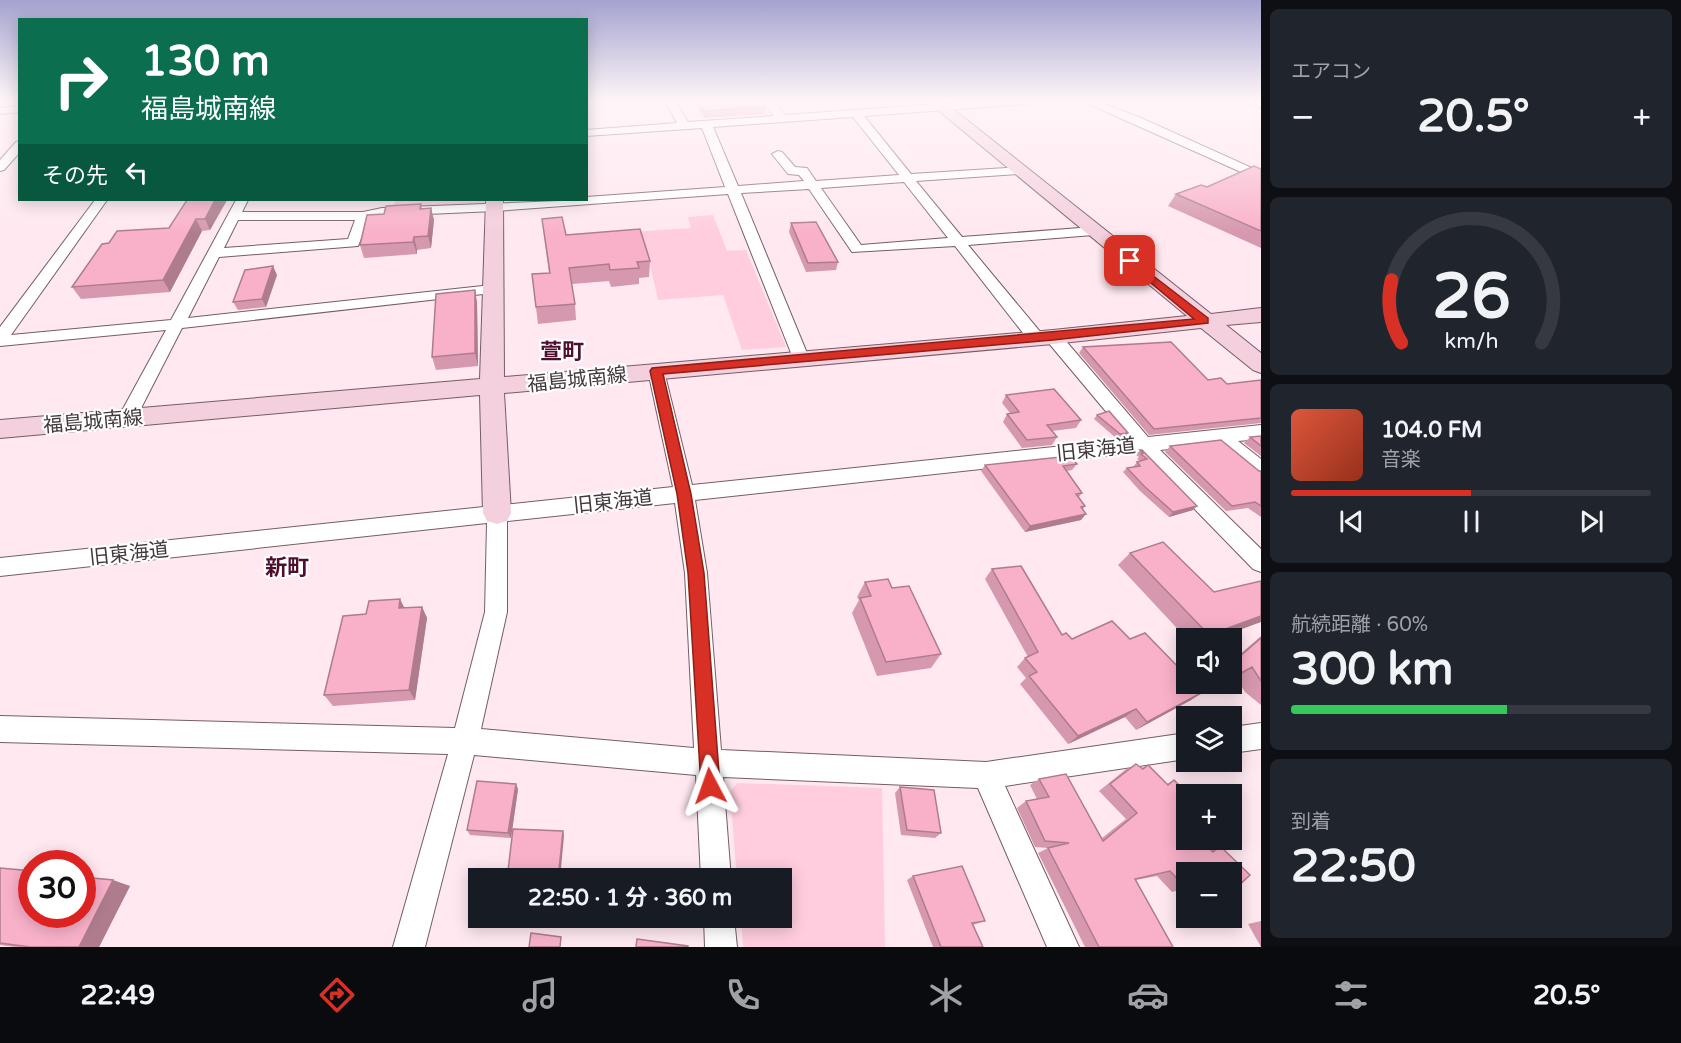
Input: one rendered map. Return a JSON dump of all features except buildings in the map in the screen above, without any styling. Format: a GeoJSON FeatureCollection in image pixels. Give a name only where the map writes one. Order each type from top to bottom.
{"type":"FeatureCollection","features":[{"type":"Feature","properties":{"kind":"main road"},"geometry":{"type":"LineString","coordinates":[[988,145],[1261,365]]}},
{"type":"Feature","properties":{"kind":"main road"},"geometry":{"type":"LineString","coordinates":[[494,203],[492,388],[497,513]]}},
{"type":"Feature","properties":{"kind":"main road","name":"福島城南線"},"geometry":{"type":"LineString","coordinates":[[0,429],[492,388],[1261,315]]}},
{"type":"Feature","properties":{"kind":"street"},"geometry":{"type":"LineString","coordinates":[[714,145],[801,358]]}},
{"type":"Feature","properties":{"kind":"street"},"geometry":{"type":"LineString","coordinates":[[882,145],[960,242],[1045,337],[1143,444],[1261,563]]}},
{"type":"Feature","properties":{"kind":"street"},"geometry":{"type":"LineString","coordinates":[[1192,145],[1261,177]]}},
{"type":"Feature","properties":{"kind":"street"},"geometry":{"type":"LineString","coordinates":[[0,169],[18,146]]}},
{"type":"Feature","properties":{"kind":"street"},"geometry":{"type":"LineString","coordinates":[[778,154],[792,171],[803,171],[857,249],[1093,231]]}},
{"type":"Feature","properties":{"kind":"street"},"geometry":{"type":"LineString","coordinates":[[0,169],[18,169]]}},
{"type":"Feature","properties":{"kind":"street"},"geometry":{"type":"LineString","coordinates":[[588,198],[1019,170]]}},
{"type":"Feature","properties":{"kind":"street"},"geometry":{"type":"LineString","coordinates":[[0,340],[100,201]]}},
{"type":"Feature","properties":{"kind":"street"},"geometry":{"type":"LineString","coordinates":[[128,418],[241,201]]}},
{"type":"Feature","properties":{"kind":"street"},"geometry":{"type":"LineString","coordinates":[[233,216],[363,216],[385,206],[531,201]]}},
{"type":"Feature","properties":{"kind":"street"},"geometry":{"type":"LineString","coordinates":[[214,253],[353,243],[363,216]]}},
{"type":"Feature","properties":{"kind":"street"},"geometry":{"type":"LineString","coordinates":[[0,340],[176,324],[492,290]]}},
{"type":"Feature","properties":{"kind":"street"},"geometry":{"type":"LineString","coordinates":[[656,371],[684,494],[696,573],[715,868]]}},
{"type":"Feature","properties":{"kind":"street","name":"旧東海道"},"geometry":{"type":"LineString","coordinates":[[0,567],[1261,432]]}},
{"type":"Feature","properties":{"kind":"street"},"geometry":{"type":"LineString","coordinates":[[1219,436],[1261,470]]}},
{"type":"Feature","properties":{"kind":"street"},"geometry":{"type":"LineString","coordinates":[[409,947],[465,741],[496,612],[497,513]]}},
{"type":"Feature","properties":{"kind":"street"},"geometry":{"type":"LineString","coordinates":[[0,729],[465,741],[709,763],[986,775],[1176,747]]}},
{"type":"Feature","properties":{"kind":"street"},"geometry":{"type":"LineString","coordinates":[[1242,739],[1261,736]]}},
{"type":"Feature","properties":{"kind":"street"},"geometry":{"type":"LineString","coordinates":[[986,775],[1063,947]]}},
{"type":"Feature","properties":{"kind":"street"},"geometry":{"type":"LineString","coordinates":[[720,928],[721,947]]}},
{"type":"Feature","properties":{"kind":"shaded area"},"geometry":{"type":"Polygon","coordinates":[[[395,201],[485,202],[479,204],[392,207],[395,201]]]}},
{"type":"Feature","properties":{"kind":"shaded area"},"geometry":{"type":"Polygon","coordinates":[[[713,215],[727,251],[746,250],[786,347],[742,350],[723,295],[658,300],[645,242],[603,245],[601,234],[691,228],[688,217],[713,215]]]}},
{"type":"Feature","properties":{"kind":"shaded area"},"geometry":{"type":"Polygon","coordinates":[[[737,783],[882,788],[885,947],[743,947],[742,928],[792,928],[792,868],[736,868],[730,792],[737,783]]]}},
{"type":"Feature","properties":{"kind":"district","name":"萱町"},"geometry":{"type":"Point","coordinates":[562,351]}},
{"type":"Feature","properties":{"kind":"district","name":"新町"},"geometry":{"type":"Point","coordinates":[287,567]}},
{"type":"Feature","properties":{"kind":"route"},"geometry":{"type":"LineString","coordinates":[[710,786],[696,573],[684,494],[656,371],[1053,337],[1204,321],[1130,261]]}}]}
